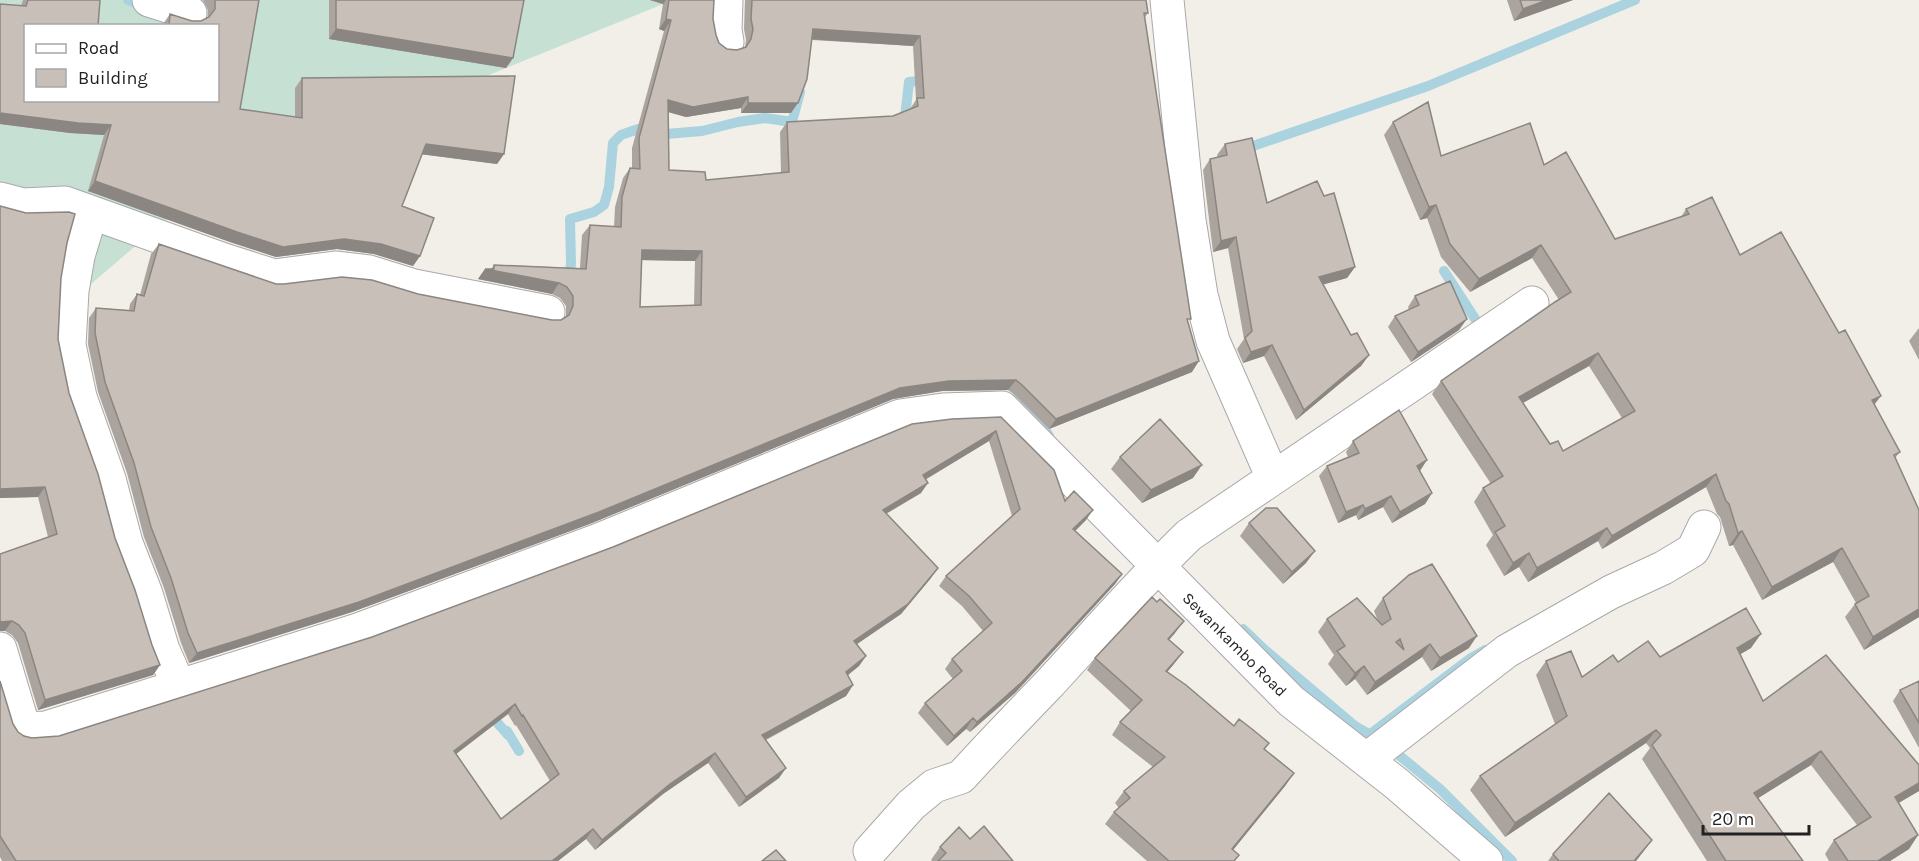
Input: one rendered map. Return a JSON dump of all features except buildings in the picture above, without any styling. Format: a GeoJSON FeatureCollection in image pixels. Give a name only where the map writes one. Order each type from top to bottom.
{"type":"FeatureCollection","features":[{"type":"Feature","properties":{"kind":"street"},"geometry":{"type":"LineString","coordinates":[[149,0],[190,13]]}},
{"type":"Feature","properties":{"kind":"street"},"geometry":{"type":"LineString","coordinates":[[726,0],[724,30],[727,42]]}},
{"type":"Feature","properties":{"kind":"street"},"geometry":{"type":"LineString","coordinates":[[1167,0],[1189,220],[1201,295],[1213,341],[1273,478]]}},
{"type":"Feature","properties":{"kind":"street"},"geometry":{"type":"LineString","coordinates":[[0,199],[23,205],[65,202],[273,276],[335,268],[369,272],[414,286],[548,312]]}},
{"type":"Feature","properties":{"kind":"street"},"geometry":{"type":"LineString","coordinates":[[0,649],[24,729],[46,728],[179,686],[126,543],[109,479],[80,398],[69,345],[72,291],[78,256],[91,213]]}},
{"type":"Feature","properties":{"kind":"street"},"geometry":{"type":"LineString","coordinates":[[870,851],[911,805],[934,786],[961,777],[1157,565],[1189,535],[1532,303]]}},
{"type":"Feature","properties":{"kind":"street","name":"Sewankambo Road"},"geometry":{"type":"LineString","coordinates":[[179,686],[358,630],[577,549],[900,416],[943,410],[1002,408],[1291,701],[1367,759],[1486,861]]}},
{"type":"Feature","properties":{"kind":"street"},"geometry":{"type":"LineString","coordinates":[[1367,759],[1507,651],[1611,592],[1664,568],[1693,550],[1704,527]]}},
{"type":"Feature","properties":{"kind":"green space"},"geometry":{"type":"Polygon","coordinates":[[[0,0],[673,0],[195,195],[0,362],[0,0]]]}},
{"type":"Feature","properties":{"kind":"waterway"},"geometry":{"type":"LineString","coordinates":[[128,0],[146,7]]}},
{"type":"Feature","properties":{"kind":"waterway"},"geometry":{"type":"LineString","coordinates":[[1244,149],[1428,86],[1635,0]]}},
{"type":"Feature","properties":{"kind":"waterway"},"geometry":{"type":"LineString","coordinates":[[901,125],[905,117],[909,82],[927,80]]}},
{"type":"Feature","properties":{"kind":"waterway"},"geometry":{"type":"LineString","coordinates":[[568,282],[571,264],[570,219],[594,212],[604,205],[609,187],[613,143],[621,135],[638,129],[666,134],[702,131],[765,118],[792,122],[800,92]]}},
{"type":"Feature","properties":{"kind":"waterway"},"geometry":{"type":"LineString","coordinates":[[1444,271],[1483,331]]}},
{"type":"Feature","properties":{"kind":"waterway"},"geometry":{"type":"LineString","coordinates":[[1003,399],[1021,401],[1032,408],[1049,436]]}},
{"type":"Feature","properties":{"kind":"waterway"},"geometry":{"type":"LineString","coordinates":[[1243,629],[1355,726],[1383,742],[1440,789],[1512,861]]}},
{"type":"Feature","properties":{"kind":"waterway"},"geometry":{"type":"LineString","coordinates":[[1369,735],[1471,658],[1485,650]]}},
{"type":"Feature","properties":{"kind":"waterway"},"geometry":{"type":"LineString","coordinates":[[489,713],[508,735]]}},
{"type":"Feature","properties":{"kind":"waterway"},"geometry":{"type":"LineString","coordinates":[[507,731],[519,751]]}}]}
